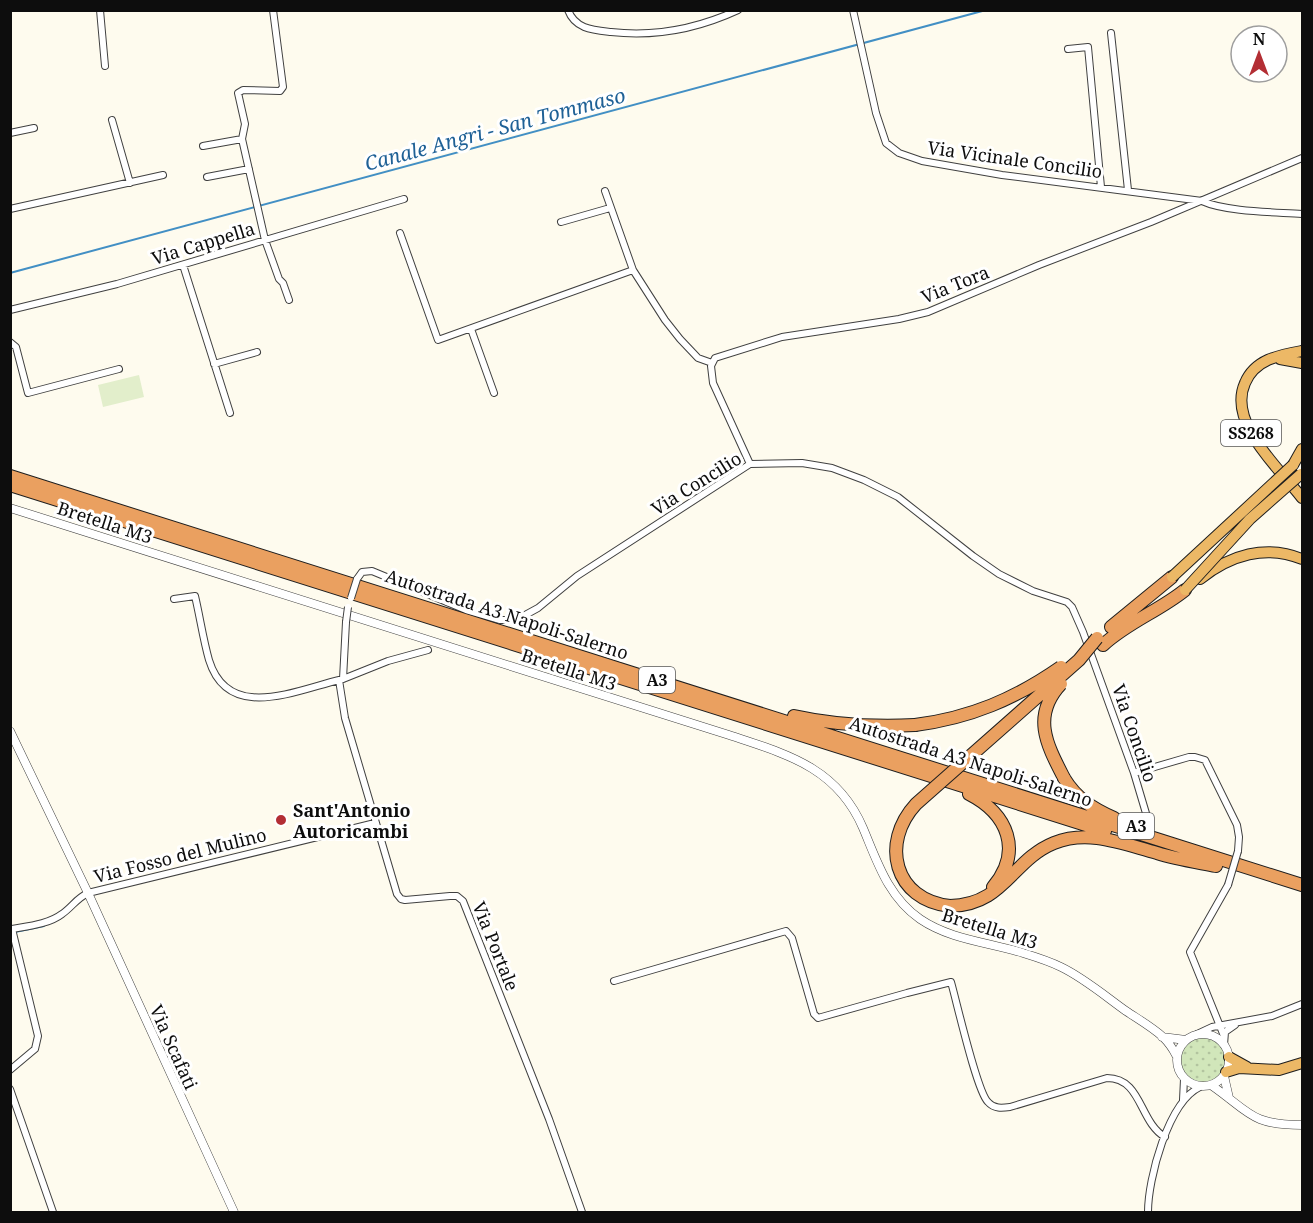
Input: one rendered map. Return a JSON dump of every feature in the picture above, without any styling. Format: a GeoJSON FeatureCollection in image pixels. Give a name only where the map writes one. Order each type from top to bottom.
{"type":"FeatureCollection","features":[{"type":"Feature","properties":{"kind":"highway","name":"SS268"},"geometry":{"type":"LineString","coordinates":[[1302,351],[1281,354],[1257,367],[1246,381],[1241,398],[1243,416],[1258,443],[1302,498]]}},
{"type":"Feature","properties":{"kind":"highway"},"geometry":{"type":"LineString","coordinates":[[1265,362],[1281,359],[1302,363]]}},
{"type":"Feature","properties":{"kind":"highway","name":"SS268"},"geometry":{"type":"LineString","coordinates":[[1293,465],[1302,449]]}},
{"type":"Feature","properties":{"kind":"highway","name":"SS268"},"geometry":{"type":"LineString","coordinates":[[1172,577],[1302,456]]}},
{"type":"Feature","properties":{"kind":"highway"},"geometry":{"type":"LineString","coordinates":[[1185,590],[1250,519],[1302,473]]}},
{"type":"Feature","properties":{"kind":"highway","name":"Autostrada A3 Napoli-Salerno"},"geometry":{"type":"LineString","coordinates":[[10,476],[665,683],[1217,862],[1302,893]]}},
{"type":"Feature","properties":{"kind":"highway","name":"Autostrada A3 Napoli-Salerno"},"geometry":{"type":"LineString","coordinates":[[10,485],[874,758],[1217,862],[1302,885]]}},
{"type":"Feature","properties":{"kind":"highway"},"geometry":{"type":"LineString","coordinates":[[1185,590],[1217,566],[1247,554],[1275,552],[1302,559]]}},
{"type":"Feature","properties":{"kind":"highway","name":"A3"},"geometry":{"type":"LineString","coordinates":[[1172,577],[916,804],[901,823],[897,834],[896,856],[903,877],[919,895],[930,902],[950,906],[975,903],[996,892],[1042,849],[1053,843],[1074,838],[1109,839],[1167,856],[1217,862]]}},
{"type":"Feature","properties":{"kind":"highway","name":"A3"},"geometry":{"type":"LineString","coordinates":[[665,683],[731,697],[805,719],[859,726],[915,725],[952,719],[999,704],[1169,602],[1185,590]]}},
{"type":"Feature","properties":{"kind":"highway","name":"A3"},"geometry":{"type":"LineString","coordinates":[[1100,642],[1057,688],[1045,713],[1046,739],[1064,778],[1077,795],[1098,811],[1191,845],[1217,862]]}},
{"type":"Feature","properties":{"kind":"highway","name":"A3"},"geometry":{"type":"LineString","coordinates":[[874,758],[929,781],[968,794],[981,800],[998,815],[1006,833],[1009,853],[999,880],[984,897]]}},
{"type":"Feature","properties":{"kind":"highway"},"geometry":{"type":"LineString","coordinates":[[1229,1057],[1250,1069]]}},
{"type":"Feature","properties":{"kind":"highway"},"geometry":{"type":"LineString","coordinates":[[1225,1074],[1239,1068],[1279,1070],[1302,1063]]}},
{"type":"Feature","properties":{"kind":"street"},"geometry":{"type":"LineString","coordinates":[[100,10],[105,66]]}},
{"type":"Feature","properties":{"kind":"street"},"geometry":{"type":"LineString","coordinates":[[273,10],[284,85],[280,91],[240,90],[238,93],[245,124],[242,139],[265,240],[279,279],[290,300]]}},
{"type":"Feature","properties":{"kind":"street"},"geometry":{"type":"LineString","coordinates":[[568,10],[571,19],[581,26],[638,34],[687,28],[717,20],[738,10]]}},
{"type":"Feature","properties":{"kind":"street","name":"Via Vicinale Concilio"},"geometry":{"type":"LineString","coordinates":[[853,10],[876,113],[886,142],[899,153],[945,166],[1002,175],[1128,190],[1228,207],[1302,214]]}},
{"type":"Feature","properties":{"kind":"street"},"geometry":{"type":"LineString","coordinates":[[1112,33],[1128,190]]}},
{"type":"Feature","properties":{"kind":"street"},"geometry":{"type":"LineString","coordinates":[[1068,49],[1088,46],[1101,187]]}},
{"type":"Feature","properties":{"kind":"street"},"geometry":{"type":"LineString","coordinates":[[112,120],[130,183]]}},
{"type":"Feature","properties":{"kind":"street"},"geometry":{"type":"LineString","coordinates":[[10,133],[34,128]]}},
{"type":"Feature","properties":{"kind":"street"},"geometry":{"type":"LineString","coordinates":[[203,146],[242,139]]}},
{"type":"Feature","properties":{"kind":"street","name":"Via Tora"},"geometry":{"type":"LineString","coordinates":[[712,363],[715,358],[782,337],[899,319],[928,312],[1302,158]]}},
{"type":"Feature","properties":{"kind":"street"},"geometry":{"type":"LineString","coordinates":[[207,177],[249,169]]}},
{"type":"Feature","properties":{"kind":"street"},"geometry":{"type":"LineString","coordinates":[[10,209],[163,175]]}},
{"type":"Feature","properties":{"kind":"street"},"geometry":{"type":"LineString","coordinates":[[604,191],[633,270],[664,320],[698,358],[712,363],[713,383],[750,464]]}},
{"type":"Feature","properties":{"kind":"street","name":"Via Cappella"},"geometry":{"type":"LineString","coordinates":[[10,310],[117,285],[404,199]]}},
{"type":"Feature","properties":{"kind":"street"},"geometry":{"type":"LineString","coordinates":[[561,222],[610,208]]}},
{"type":"Feature","properties":{"kind":"street"},"geometry":{"type":"LineString","coordinates":[[399,233],[438,340],[633,270]]}},
{"type":"Feature","properties":{"kind":"street"},"geometry":{"type":"LineString","coordinates":[[183,265],[230,413]]}},
{"type":"Feature","properties":{"kind":"street"},"geometry":{"type":"LineString","coordinates":[[471,329],[494,393]]}},
{"type":"Feature","properties":{"kind":"street"},"geometry":{"type":"LineString","coordinates":[[10,342],[16,347],[28,393],[119,369]]}},
{"type":"Feature","properties":{"kind":"street"},"geometry":{"type":"LineString","coordinates":[[214,364],[257,352]]}},
{"type":"Feature","properties":{"kind":"street","name":"Via Concilio"},"geometry":{"type":"LineString","coordinates":[[341,679],[348,607],[357,579],[362,572],[372,571],[466,610],[500,620],[516,620],[538,608],[577,576],[750,464],[818,465],[881,487],[915,509],[999,574],[1033,591],[1067,602],[1072,607],[1134,772],[1148,820]]}},
{"type":"Feature","properties":{"kind":"street","name":"Bretella M3"},"geometry":{"type":"LineString","coordinates":[[10,508],[748,741],[798,759],[824,776],[845,797],[862,825],[890,888],[919,918],[931,926],[960,938],[1020,952],[1063,968],[1162,1037],[1176,1055]]}},
{"type":"Feature","properties":{"kind":"street"},"geometry":{"type":"LineString","coordinates":[[174,599],[195,596],[209,661],[224,686],[240,696],[259,699],[341,679],[388,661],[428,650]]}},
{"type":"Feature","properties":{"kind":"street","name":"Via Portale"},"geometry":{"type":"LineString","coordinates":[[341,679],[345,718],[397,894],[401,899],[457,896],[463,901],[549,1119],[582,1212]]}},
{"type":"Feature","properties":{"kind":"street","name":"Via Scafati"},"geometry":{"type":"LineString","coordinates":[[10,731],[88,893],[234,1212]]}},
{"type":"Feature","properties":{"kind":"street"},"geometry":{"type":"LineString","coordinates":[[1134,772],[1189,757],[1205,760],[1237,825],[1238,851],[1228,885],[1190,952],[1220,1026],[1229,1057],[1225,1074],[1230,1098]]}},
{"type":"Feature","properties":{"kind":"street","name":"Via Fosso del Mulino"},"geometry":{"type":"LineString","coordinates":[[10,1070],[35,1049],[38,1036],[12,929],[48,921],[62,914],[80,897],[88,893],[375,823]]}},
{"type":"Feature","properties":{"kind":"street"},"geometry":{"type":"LineString","coordinates":[[614,981],[786,931],[792,938],[814,1014],[818,1018],[951,982],[980,1085],[989,1104],[996,1107],[1010,1107],[1107,1078],[1115,1078],[1131,1088],[1154,1128],[1165,1137]]}},
{"type":"Feature","properties":{"kind":"street"},"geometry":{"type":"LineString","coordinates":[[1225,1074],[1211,1085],[1200,1087],[1190,1084],[1177,1068],[1176,1055],[1181,1044],[1205,1030],[1272,1016],[1302,1004]]}},
{"type":"Feature","properties":{"kind":"street"},"geometry":{"type":"LineString","coordinates":[[1205,1030],[1213,1021],[1214,1014]]}},
{"type":"Feature","properties":{"kind":"street"},"geometry":{"type":"LineString","coordinates":[[1224,1041],[1228,1029],[1241,1022]]}},
{"type":"Feature","properties":{"kind":"street"},"geometry":{"type":"LineString","coordinates":[[1197,1034],[1224,1041]]}},
{"type":"Feature","properties":{"kind":"street","name":"Bretella M3"},"geometry":{"type":"LineString","coordinates":[[1162,1037],[1186,1040]]}},
{"type":"Feature","properties":{"kind":"street"},"geometry":{"type":"LineString","coordinates":[[1148,1212],[1152,1174],[1165,1137],[1183,1101],[1184,1079]]}},
{"type":"Feature","properties":{"kind":"street"},"geometry":{"type":"LineString","coordinates":[[1211,1085],[1246,1113],[1264,1122],[1302,1125]]}},
{"type":"Feature","properties":{"kind":"street"},"geometry":{"type":"LineString","coordinates":[[1183,1101],[1200,1087]]}},
{"type":"Feature","properties":{"kind":"street"},"geometry":{"type":"LineString","coordinates":[[10,1089],[53,1212]]}},
{"type":"Feature","properties":{"kind":"green space"},"geometry":{"type":"Polygon","coordinates":[[[139,375],[144,397],[103,407],[98,385],[139,375]]]}},
{"type":"Feature","properties":{"kind":"green space"},"geometry":{"type":"Polygon","coordinates":[[[1203,1038],[1218,1045],[1225,1060],[1218,1075],[1203,1082],[1188,1075],[1181,1060],[1188,1045],[1203,1038]]]}},
{"type":"Feature","properties":{"kind":"waterway","name":"Canale Angri - San Tommaso"},"geometry":{"type":"LineString","coordinates":[[10,273],[986,10]]}},
{"type":"Feature","properties":{"kind":"waterway"},"geometry":{"type":"LineString","coordinates":[[15,932],[44,926]]}},
{"type":"Feature","properties":{"kind":"place","name":"Sant'Antonio Autoricambi"},"geometry":{"type":"Point","coordinates":[281,820]}}]}
